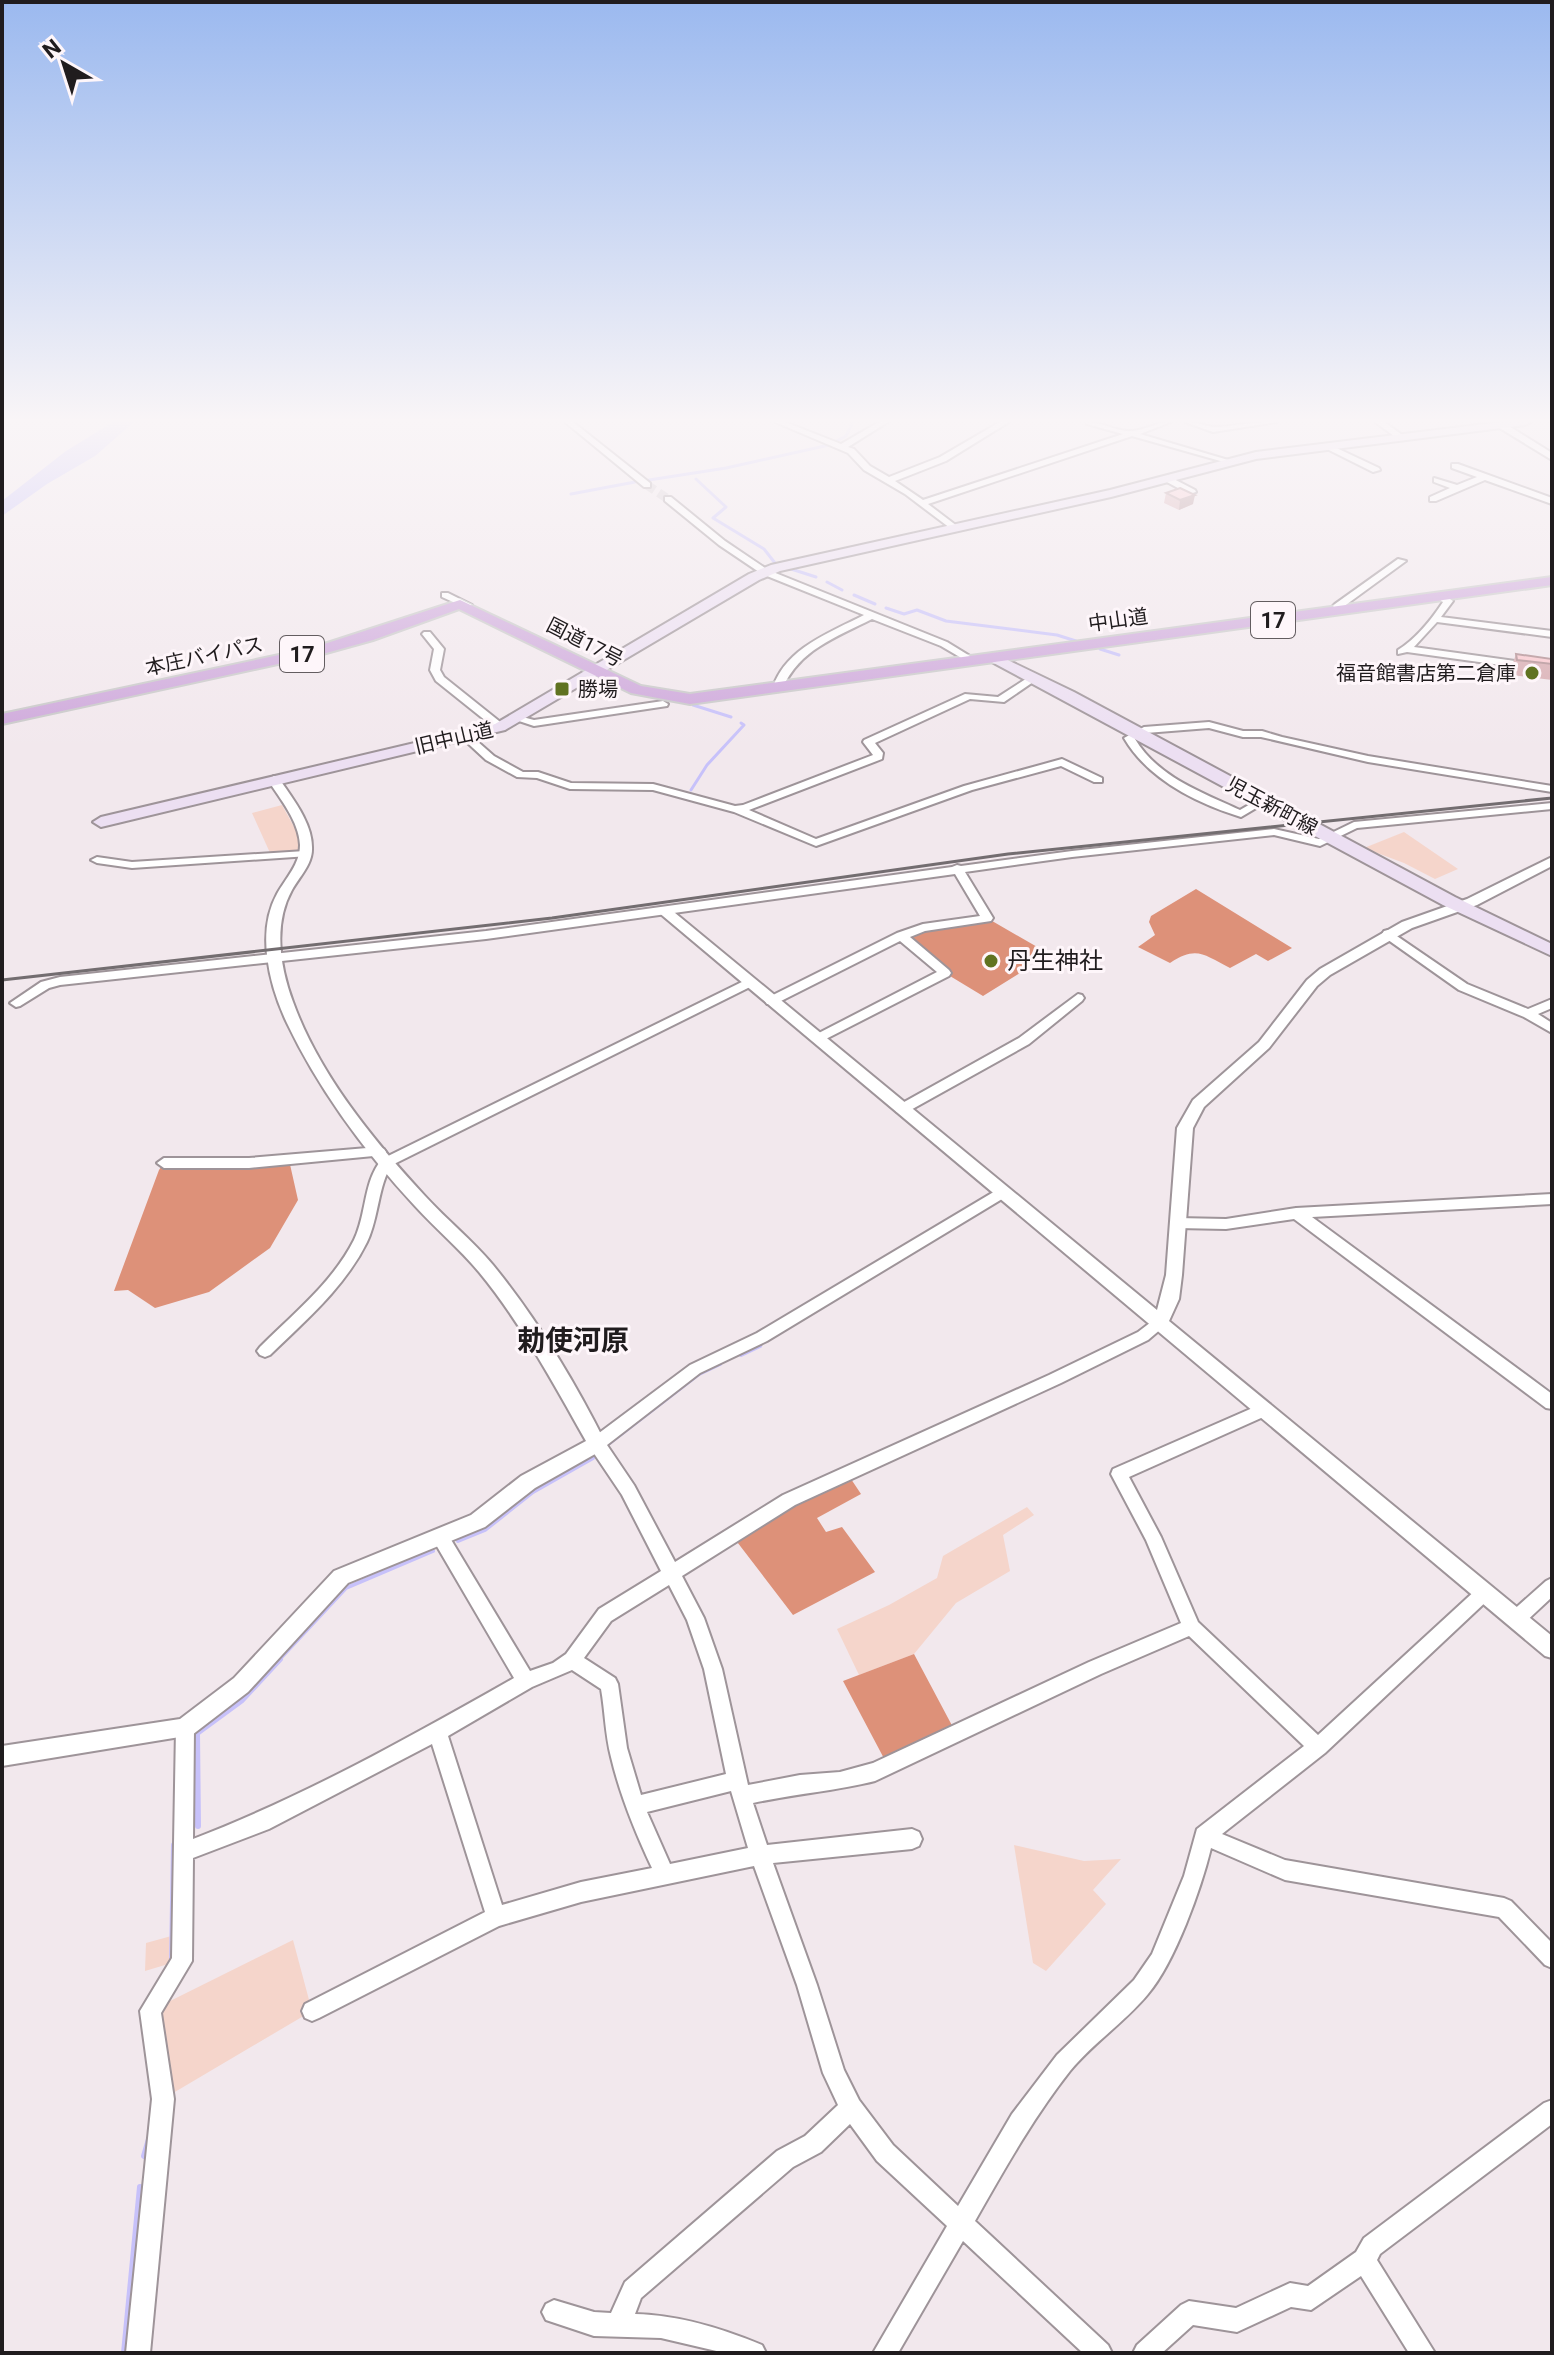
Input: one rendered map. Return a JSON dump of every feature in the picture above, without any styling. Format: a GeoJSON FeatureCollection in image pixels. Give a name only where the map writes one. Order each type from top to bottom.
{"type":"FeatureCollection","features":[{"type":"Feature","properties":{"kind":"highway","name":"中山道"},"geometry":{"type":"LineString","coordinates":[[690,699],[1552,581]]}},
{"type":"Feature","properties":{"kind":"highway","name":"本庄バイパス"},"geometry":{"type":"LineString","coordinates":[[2,719],[314,652],[368,637],[457,604],[467,605]]}},
{"type":"Feature","properties":{"kind":"highway","name":"国道17号"},"geometry":{"type":"LineString","coordinates":[[467,605],[637,690],[690,699]]}},
{"type":"Feature","properties":{"kind":"main road","name":"旧中山道"},"geometry":{"type":"LineString","coordinates":[[101,822],[500,727],[765,572],[937,532]]}},
{"type":"Feature","properties":{"kind":"main road","name":"児玉新町線"},"geometry":{"type":"LineString","coordinates":[[995,658],[1461,907],[1552,951]]}},
{"type":"Feature","properties":{"kind":"street"},"geometry":{"type":"LineString","coordinates":[[708,532],[765,572],[958,650],[973,661]]}},
{"type":"Feature","properties":{"kind":"street"},"geometry":{"type":"LineString","coordinates":[[1342,611],[1338,606],[1401,561]]}},
{"type":"Feature","properties":{"kind":"street"},"geometry":{"type":"LineString","coordinates":[[445,595],[467,605]]}},
{"type":"Feature","properties":{"kind":"street"},"geometry":{"type":"LineString","coordinates":[[1442,597],[1448,601],[1428,631],[1410,642],[1403,651],[1552,669]]}},
{"type":"Feature","properties":{"kind":"street"},"geometry":{"type":"LineString","coordinates":[[778,687],[780,676],[795,660],[872,615]]}},
{"type":"Feature","properties":{"kind":"street"},"geometry":{"type":"LineString","coordinates":[[1434,619],[1552,634]]}},
{"type":"Feature","properties":{"kind":"street"},"geometry":{"type":"LineString","coordinates":[[427,634],[439,649],[435,670],[440,679],[500,727]]}},
{"type":"Feature","properties":{"kind":"street"},"geometry":{"type":"LineString","coordinates":[[735,809],[745,808],[878,757],[878,753],[868,745],[870,741],[969,696],[1001,699],[1032,678]]}},
{"type":"Feature","properties":{"kind":"street"},"geometry":{"type":"LineString","coordinates":[[515,718],[534,723],[663,704]]}},
{"type":"Feature","properties":{"kind":"street"},"geometry":{"type":"LineString","coordinates":[[1263,801],[1241,814],[1191,791],[1158,771],[1129,740],[1137,733],[1209,725],[1243,734],[1267,730],[1279,740],[1368,759],[1552,789]]}},
{"type":"Feature","properties":{"kind":"street"},"geometry":{"type":"LineString","coordinates":[[465,736],[490,758],[517,774],[538,775],[570,786],[653,787],[735,809],[816,843],[968,788],[1062,762],[1098,780]]}},
{"type":"Feature","properties":{"kind":"street"},"geometry":{"type":"LineString","coordinates":[[274,780],[302,829],[305,854],[302,867],[281,896],[277,912],[275,957],[282,993],[296,1025],[383,1157],[478,1261],[513,1305],[628,1490],[673,1571],[695,1618],[713,1669],[739,1788],[760,1855],[807,1985],[834,2073],[851,2108],[885,2153],[1100,2353]]}},
{"type":"Feature","properties":{"kind":"street"},"geometry":{"type":"LineString","coordinates":[[16,1003],[53,982],[367,949],[664,911],[957,868],[1274,832],[1317,843],[1354,825],[1552,806]]}},
{"type":"Feature","properties":{"kind":"street"},"geometry":{"type":"LineString","coordinates":[[97,860],[132,865],[305,854]]}},
{"type":"Feature","properties":{"kind":"street"},"geometry":{"type":"LineString","coordinates":[[184,1852],[262,1822],[437,1732],[526,1681],[559,1669],[572,1660],[605,1615],[789,1500],[1143,1336],[1160,1323],[1170,1299],[1185,1132],[1198,1104],[1264,1045],[1312,983],[1388,934],[1461,907],[1552,861]]}},
{"type":"Feature","properties":{"kind":"street"},"geometry":{"type":"LineString","coordinates":[[771,1001],[901,936],[923,928],[987,918],[957,868]]}},
{"type":"Feature","properties":{"kind":"street"},"geometry":{"type":"LineString","coordinates":[[664,911],[1552,1649]]}},
{"type":"Feature","properties":{"kind":"street"},"geometry":{"type":"LineString","coordinates":[[1388,934],[1463,987],[1528,1014],[1552,1029]]}},
{"type":"Feature","properties":{"kind":"street"},"geometry":{"type":"LineString","coordinates":[[818,1039],[945,973],[901,936]]}},
{"type":"Feature","properties":{"kind":"street"},"geometry":{"type":"LineString","coordinates":[[164,1163],[383,1157],[750,982]]}},
{"type":"Feature","properties":{"kind":"street"},"geometry":{"type":"LineString","coordinates":[[902,1109],[1024,1041],[1078,998]]}},
{"type":"Feature","properties":{"kind":"street"},"geometry":{"type":"LineString","coordinates":[[1528,1014],[1552,1003]]}},
{"type":"Feature","properties":{"kind":"street"},"geometry":{"type":"LineString","coordinates":[[265,1351],[330,1286],[344,1266],[367,1226],[383,1157]]}},
{"type":"Feature","properties":{"kind":"street"},"geometry":{"type":"LineString","coordinates":[[2,1756],[185,1728],[241,1685],[341,1577],[478,1521],[528,1482],[597,1444],[695,1369],[762,1337],[1002,1192]]}},
{"type":"Feature","properties":{"kind":"street"},"geometry":{"type":"LineString","coordinates":[[1177,1223],[1226,1224],[1296,1213],[1552,1199]]}},
{"type":"Feature","properties":{"kind":"street"},"geometry":{"type":"LineString","coordinates":[[1296,1213],[1552,1403]]}},
{"type":"Feature","properties":{"kind":"street"},"geometry":{"type":"LineString","coordinates":[[1264,1409],[1119,1474],[1153,1537],[1191,1627],[1318,1747]]}},
{"type":"Feature","properties":{"kind":"street"},"geometry":{"type":"LineString","coordinates":[[441,1538],[526,1681]]}},
{"type":"Feature","properties":{"kind":"street"},"geometry":{"type":"LineString","coordinates":[[1516,1619],[1552,1586]]}},
{"type":"Feature","properties":{"kind":"street"},"geometry":{"type":"LineString","coordinates":[[885,2353],[1020,2122],[1064,2062],[1141,1987],[1159,1961],[1194,1876],[1204,1836],[1318,1747],[1484,1593]]}},
{"type":"Feature","properties":{"kind":"street"},"geometry":{"type":"LineString","coordinates":[[635,1806],[739,1788],[840,1781],[875,1772],[1095,1668],[1191,1627]]}},
{"type":"Feature","properties":{"kind":"street"},"geometry":{"type":"LineString","coordinates":[[572,1660],[609,1684],[620,1757],[635,1806],[665,1874]]}},
{"type":"Feature","properties":{"kind":"street"},"geometry":{"type":"LineString","coordinates":[[138,2353],[163,2099],[150,2011],[182,1961],[185,1728]]}},
{"type":"Feature","properties":{"kind":"street"},"geometry":{"type":"LineString","coordinates":[[437,1732],[496,1917]]}},
{"type":"Feature","properties":{"kind":"street"},"geometry":{"type":"LineString","coordinates":[[1204,1836],[1285,1870],[1504,1908],[1552,1958]]}},
{"type":"Feature","properties":{"kind":"street"},"geometry":{"type":"LineString","coordinates":[[312,2011],[496,1917],[581,1892],[760,1855],[912,1839]]}},
{"type":"Feature","properties":{"kind":"street"},"geometry":{"type":"LineString","coordinates":[[618,2325],[633,2290],[785,2159],[813,2144],[851,2108]]}},
{"type":"Feature","properties":{"kind":"street"},"geometry":{"type":"LineString","coordinates":[[1145,2353],[1189,2313],[1237,2320],[1290,2295],[1311,2298],[1364,2260],[1372,2246],[1552,2111]]}},
{"type":"Feature","properties":{"kind":"street"},"geometry":{"type":"LineString","coordinates":[[1364,2260],[1423,2353]]}},
{"type":"Feature","properties":{"kind":"street"},"geometry":{"type":"LineString","coordinates":[[554,2312],[594,2324],[661,2326],[722,2340],[754,2353]]}},
{"type":"Feature","properties":{"kind":"shaded area"},"geometry":{"type":"Polygon","coordinates":[[[282,805],[298,834],[302,850],[271,855],[252,813],[282,805]]]}},
{"type":"Feature","properties":{"kind":"shaded area"},"geometry":{"type":"Polygon","coordinates":[[[1404,832],[1458,869],[1435,879],[1364,848],[1404,832]]]}},
{"type":"Feature","properties":{"kind":"shaded area"},"geometry":{"type":"Polygon","coordinates":[[[1196,889],[1292,948],[1268,961],[1256,954],[1230,968],[1194,953],[1170,963],[1138,947],[1155,935],[1149,922],[1151,916],[1196,889]]]}},
{"type":"Feature","properties":{"kind":"shaded area"},"geometry":{"type":"Polygon","coordinates":[[[987,918],[1039,948],[1020,973],[983,996],[945,973],[901,936],[987,918]]]}},
{"type":"Feature","properties":{"kind":"shaded area"},"geometry":{"type":"Polygon","coordinates":[[[289,1160],[298,1200],[270,1248],[209,1292],[155,1308],[128,1290],[114,1291],[164,1163],[289,1160]]]}},
{"type":"Feature","properties":{"kind":"shaded area"},"geometry":{"type":"Polygon","coordinates":[[[847,1473],[861,1494],[817,1518],[826,1532],[842,1527],[875,1572],[793,1615],[731,1534],[847,1473]]]}},
{"type":"Feature","properties":{"kind":"shaded area"},"geometry":{"type":"Polygon","coordinates":[[[1027,1507],[1034,1515],[1003,1535],[1010,1571],[956,1603],[914,1654],[859,1675],[837,1629],[937,1578],[943,1556],[1027,1507]]]}},
{"type":"Feature","properties":{"kind":"shaded area"},"geometry":{"type":"Polygon","coordinates":[[[914,1654],[956,1733],[888,1766],[843,1681],[914,1654]]]}},
{"type":"Feature","properties":{"kind":"shaded area"},"geometry":{"type":"Polygon","coordinates":[[[1014,1845],[1084,1861],[1121,1859],[1093,1890],[1106,1904],[1046,1971],[1033,1963],[1014,1845]]]}},
{"type":"Feature","properties":{"kind":"shaded area"},"geometry":{"type":"Polygon","coordinates":[[[175,1935],[175,1962],[145,1971],[146,1943],[175,1935]]]}},
{"type":"Feature","properties":{"kind":"shaded area"},"geometry":{"type":"Polygon","coordinates":[[[293,1940],[312,2011],[163,2099],[150,2011],[293,1940]]]}},
{"type":"Feature","properties":{"kind":"building"},"geometry":{"type":"Polygon","coordinates":[[[1516,654],[1552,659],[1552,664],[1517,660],[1516,654]]]}},
{"type":"Feature","properties":{"kind":"waterway"},"geometry":{"type":"LineString","coordinates":[[736,532],[764,549],[775,563]]}},
{"type":"Feature","properties":{"kind":"waterway"},"geometry":{"type":"LineString","coordinates":[[788,568],[816,577]]}},
{"type":"Feature","properties":{"kind":"waterway"},"geometry":{"type":"LineString","coordinates":[[827,582],[842,590]]}},
{"type":"Feature","properties":{"kind":"waterway"},"geometry":{"type":"LineString","coordinates":[[854,595],[875,604]]}},
{"type":"Feature","properties":{"kind":"waterway"},"geometry":{"type":"LineString","coordinates":[[886,608],[904,614],[917,610],[946,621],[1057,635],[1076,641]]}},
{"type":"Feature","properties":{"kind":"waterway"},"geometry":{"type":"LineString","coordinates":[[1100,649],[1119,655]]}},
{"type":"Feature","properties":{"kind":"waterway"},"geometry":{"type":"LineString","coordinates":[[693,705],[731,717]]}},
{"type":"Feature","properties":{"kind":"waterway"},"geometry":{"type":"LineString","coordinates":[[691,790],[707,765],[744,725],[741,723]]}},
{"type":"Feature","properties":{"kind":"waterway"},"geometry":{"type":"LineString","coordinates":[[741,1355],[760,1346]]}},
{"type":"Feature","properties":{"kind":"waterway"},"geometry":{"type":"LineString","coordinates":[[607,1445],[699,1374],[720,1364]]}},
{"type":"Feature","properties":{"kind":"waterway"},"geometry":{"type":"LineString","coordinates":[[458,1541],[485,1530],[533,1492],[593,1458]]}},
{"type":"Feature","properties":{"kind":"waterway"},"geometry":{"type":"LineString","coordinates":[[278,1661],[346,1588],[433,1551]]}},
{"type":"Feature","properties":{"kind":"waterway"},"geometry":{"type":"LineString","coordinates":[[198,1826],[197,1733],[242,1700],[280,1659]]}},
{"type":"Feature","properties":{"kind":"waterway"},"geometry":{"type":"LineString","coordinates":[[172,1960],[174,1845]]}},
{"type":"Feature","properties":{"kind":"waterway"},"geometry":{"type":"LineString","coordinates":[[144,2156],[149,2139]]}},
{"type":"Feature","properties":{"kind":"waterway"},"geometry":{"type":"LineString","coordinates":[[124,2353],[140,2187]]}},
{"type":"Feature","properties":{"kind":"railway"},"geometry":{"type":"LineString","coordinates":[[2,980],[552,918],[1008,854],[1552,798]]}},
{"type":"Feature","properties":{"kind":"place","name":"福音館書店第二倉庫"},"geometry":{"type":"Point","coordinates":[1532,673]}},
{"type":"Feature","properties":{"kind":"place","name":"勝場"},"geometry":{"type":"Point","coordinates":[562,689]}},
{"type":"Feature","properties":{"kind":"place","name":"丹生神社"},"geometry":{"type":"Point","coordinates":[991,961]}},
{"type":"Feature","properties":{"kind":"district","name":"勅使河原"},"geometry":{"type":"Point","coordinates":[573,1340]}}]}
